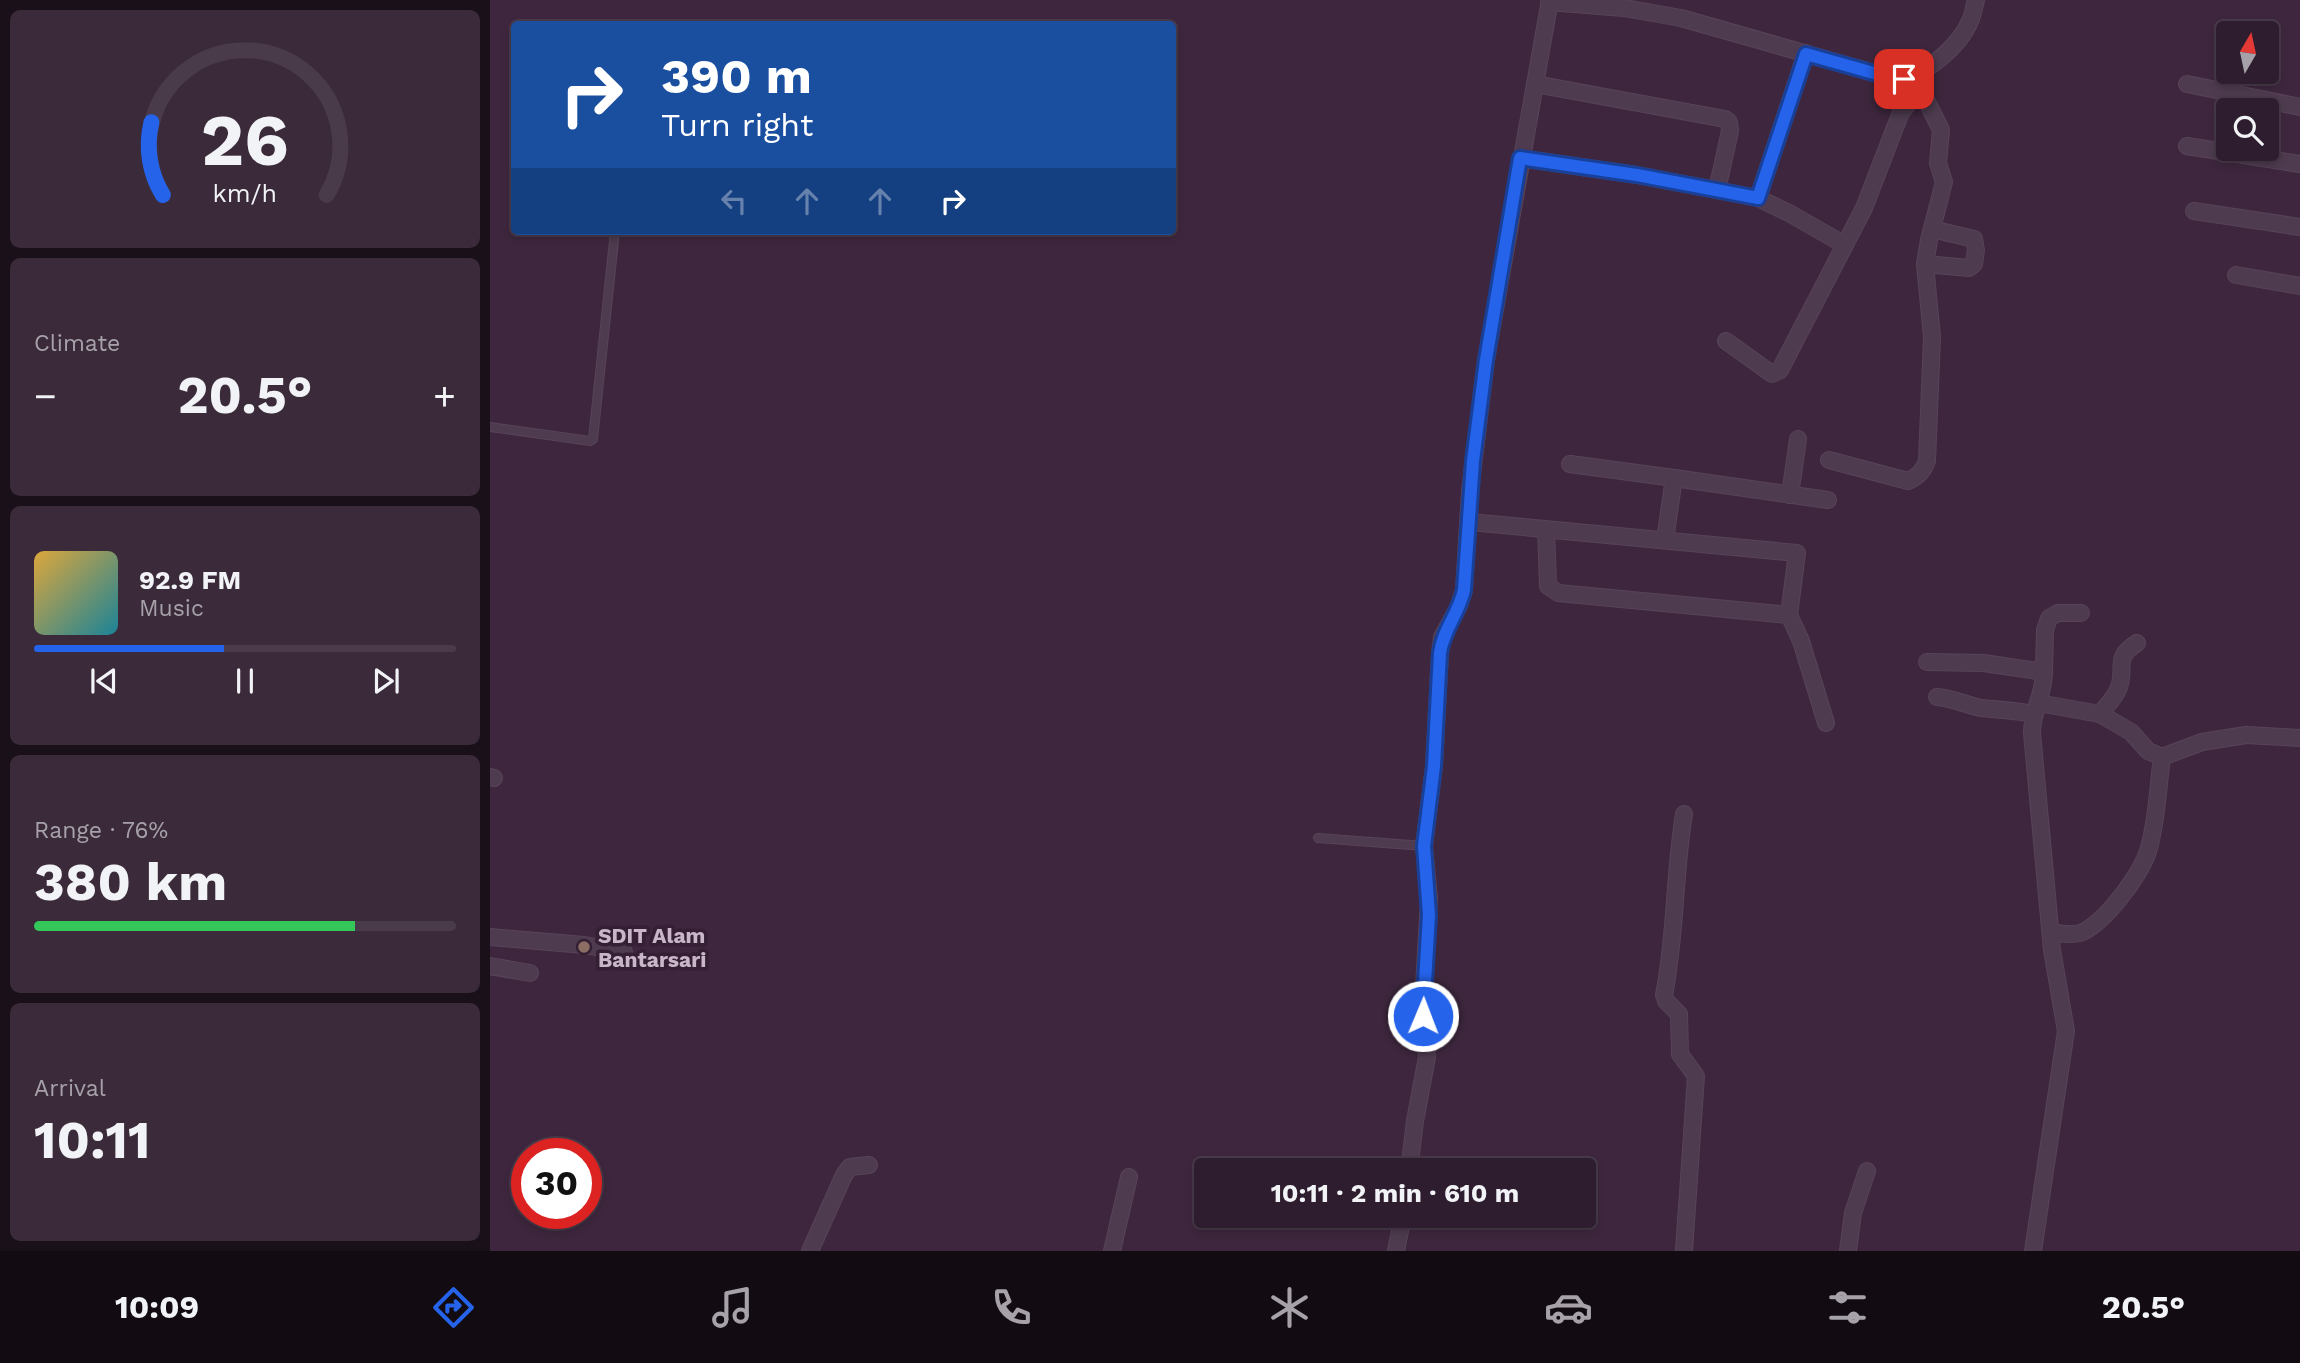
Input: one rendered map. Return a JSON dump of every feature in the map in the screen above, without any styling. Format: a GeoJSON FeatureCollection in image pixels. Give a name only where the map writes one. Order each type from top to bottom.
{"type":"FeatureCollection","features":[{"type":"Feature","properties":{"kind":"street"},"geometry":{"type":"LineString","coordinates":[[1726,341],[1772,374],[1780,370],[1877,178],[1901,112],[1918,82],[1964,32],[1976,0]]}},
{"type":"Feature","properties":{"kind":"street"},"geometry":{"type":"LineString","coordinates":[[1411,1158],[1427,1057],[1423,1004],[1429,898],[1424,846],[1434,766],[1441,643],[1462,598],[1473,461],[1486,360],[1549,1],[1657,13],[1895,79],[1918,82]]}},
{"type":"Feature","properties":{"kind":"street"},"geometry":{"type":"LineString","coordinates":[[1758,198],[1806,54]]}},
{"type":"Feature","properties":{"kind":"street"},"geometry":{"type":"LineString","coordinates":[[1829,460],[1908,481],[1923,471],[1927,461],[1932,380],[1932,320],[1925,264],[1943,187],[1938,163],[1941,130],[1927,106],[1918,82]]}},
{"type":"Feature","properties":{"kind":"street"},"geometry":{"type":"LineString","coordinates":[[2187,84],[2300,107]]}},
{"type":"Feature","properties":{"kind":"street"},"geometry":{"type":"LineString","coordinates":[[1535,85],[1725,119],[1729,122],[1730,131],[1717,190]]}},
{"type":"Feature","properties":{"kind":"street"},"geometry":{"type":"LineString","coordinates":[[2187,146],[2300,164]]}},
{"type":"Feature","properties":{"kind":"street"},"geometry":{"type":"LineString","coordinates":[[1520,158],[1758,198],[1844,244]]}},
{"type":"Feature","properties":{"kind":"street"},"geometry":{"type":"LineString","coordinates":[[2194,211],[2300,227]]}},
{"type":"Feature","properties":{"kind":"street"},"geometry":{"type":"LineString","coordinates":[[1925,264],[1969,268],[1974,264],[1976,250],[1973,239],[1932,229]]}},
{"type":"Feature","properties":{"kind":"street"},"geometry":{"type":"LineString","coordinates":[[2236,275],[2300,286]]}},
{"type":"Feature","properties":{"kind":"street"},"geometry":{"type":"LineString","coordinates":[[1790,495],[1798,439]]}},
{"type":"Feature","properties":{"kind":"street"},"geometry":{"type":"LineString","coordinates":[[1570,464],[1828,500]]}},
{"type":"Feature","properties":{"kind":"street"},"geometry":{"type":"LineString","coordinates":[[1665,540],[1675,478]]}},
{"type":"Feature","properties":{"kind":"street"},"geometry":{"type":"LineString","coordinates":[[1470,522],[1797,553],[1789,615],[1801,640],[1826,723]]}},
{"type":"Feature","properties":{"kind":"street"},"geometry":{"type":"LineString","coordinates":[[1546,529],[1548,586],[1558,593],[1789,615]]}},
{"type":"Feature","properties":{"kind":"street"},"geometry":{"type":"LineString","coordinates":[[2033,1251],[2066,1031],[2054,969],[2032,733],[2036,708],[2043,694],[2045,630],[2049,618],[2058,613],[2081,613]]}},
{"type":"Feature","properties":{"kind":"street"},"geometry":{"type":"LineString","coordinates":[[2099,714],[2118,690],[2124,653],[2137,643]]}},
{"type":"Feature","properties":{"kind":"street"},"geometry":{"type":"LineString","coordinates":[[1927,662],[1984,663],[2044,672]]}},
{"type":"Feature","properties":{"kind":"street"},"geometry":{"type":"LineString","coordinates":[[1937,697],[1957,699],[1980,708],[2036,708],[2099,714],[2131,732],[2148,751],[2162,757],[2202,741],[2246,735],[2300,738]]}},
{"type":"Feature","properties":{"kind":"street"},"geometry":{"type":"LineString","coordinates":[[2051,932],[2066,935],[2082,932],[2113,904],[2143,863],[2149,847],[2162,757]]}},
{"type":"Feature","properties":{"kind":"street"},"geometry":{"type":"LineString","coordinates":[[1684,814],[1674,892],[1674,934],[1664,995],[1666,1001],[1679,1014],[1680,1054],[1696,1076],[1684,1251]]}},
{"type":"Feature","properties":{"kind":"street"},"geometry":{"type":"LineString","coordinates":[[490,937],[584,945],[624,952]]}},
{"type":"Feature","properties":{"kind":"street"},"geometry":{"type":"LineString","coordinates":[[490,966],[530,973]]}},
{"type":"Feature","properties":{"kind":"street"},"geometry":{"type":"LineString","coordinates":[[810,1251],[844,1175],[850,1167],[869,1165]]}},
{"type":"Feature","properties":{"kind":"street"},"geometry":{"type":"LineString","coordinates":[[1848,1251],[1853,1213],[1867,1171]]}},
{"type":"Feature","properties":{"kind":"street"},"geometry":{"type":"LineString","coordinates":[[1112,1251],[1129,1177]]}},
{"type":"Feature","properties":{"kind":"street"},"geometry":{"type":"LineString","coordinates":[[1396,1251],[1401,1228]]}},
{"type":"Feature","properties":{"kind":"lane"},"geometry":{"type":"LineString","coordinates":[[490,427],[590,441],[593,439],[615,235]]}},
{"type":"Feature","properties":{"kind":"lane"},"geometry":{"type":"LineString","coordinates":[[1318,838],[1424,846]]}},
{"type":"Feature","properties":{"kind":"place","name":"SDIT Alam Bantarsari"},"geometry":{"type":"Point","coordinates":[584,947]}},
{"type":"Feature","properties":{"kind":"route"},"geometry":{"type":"LineString","coordinates":[[1423,1016],[1429,915],[1424,846],[1434,766],[1440,653],[1444,632],[1460,606],[1464,590],[1470,491],[1486,360],[1520,158],[1637,175],[1758,198],[1806,54],[1895,79],[1904,79]]}}]}
